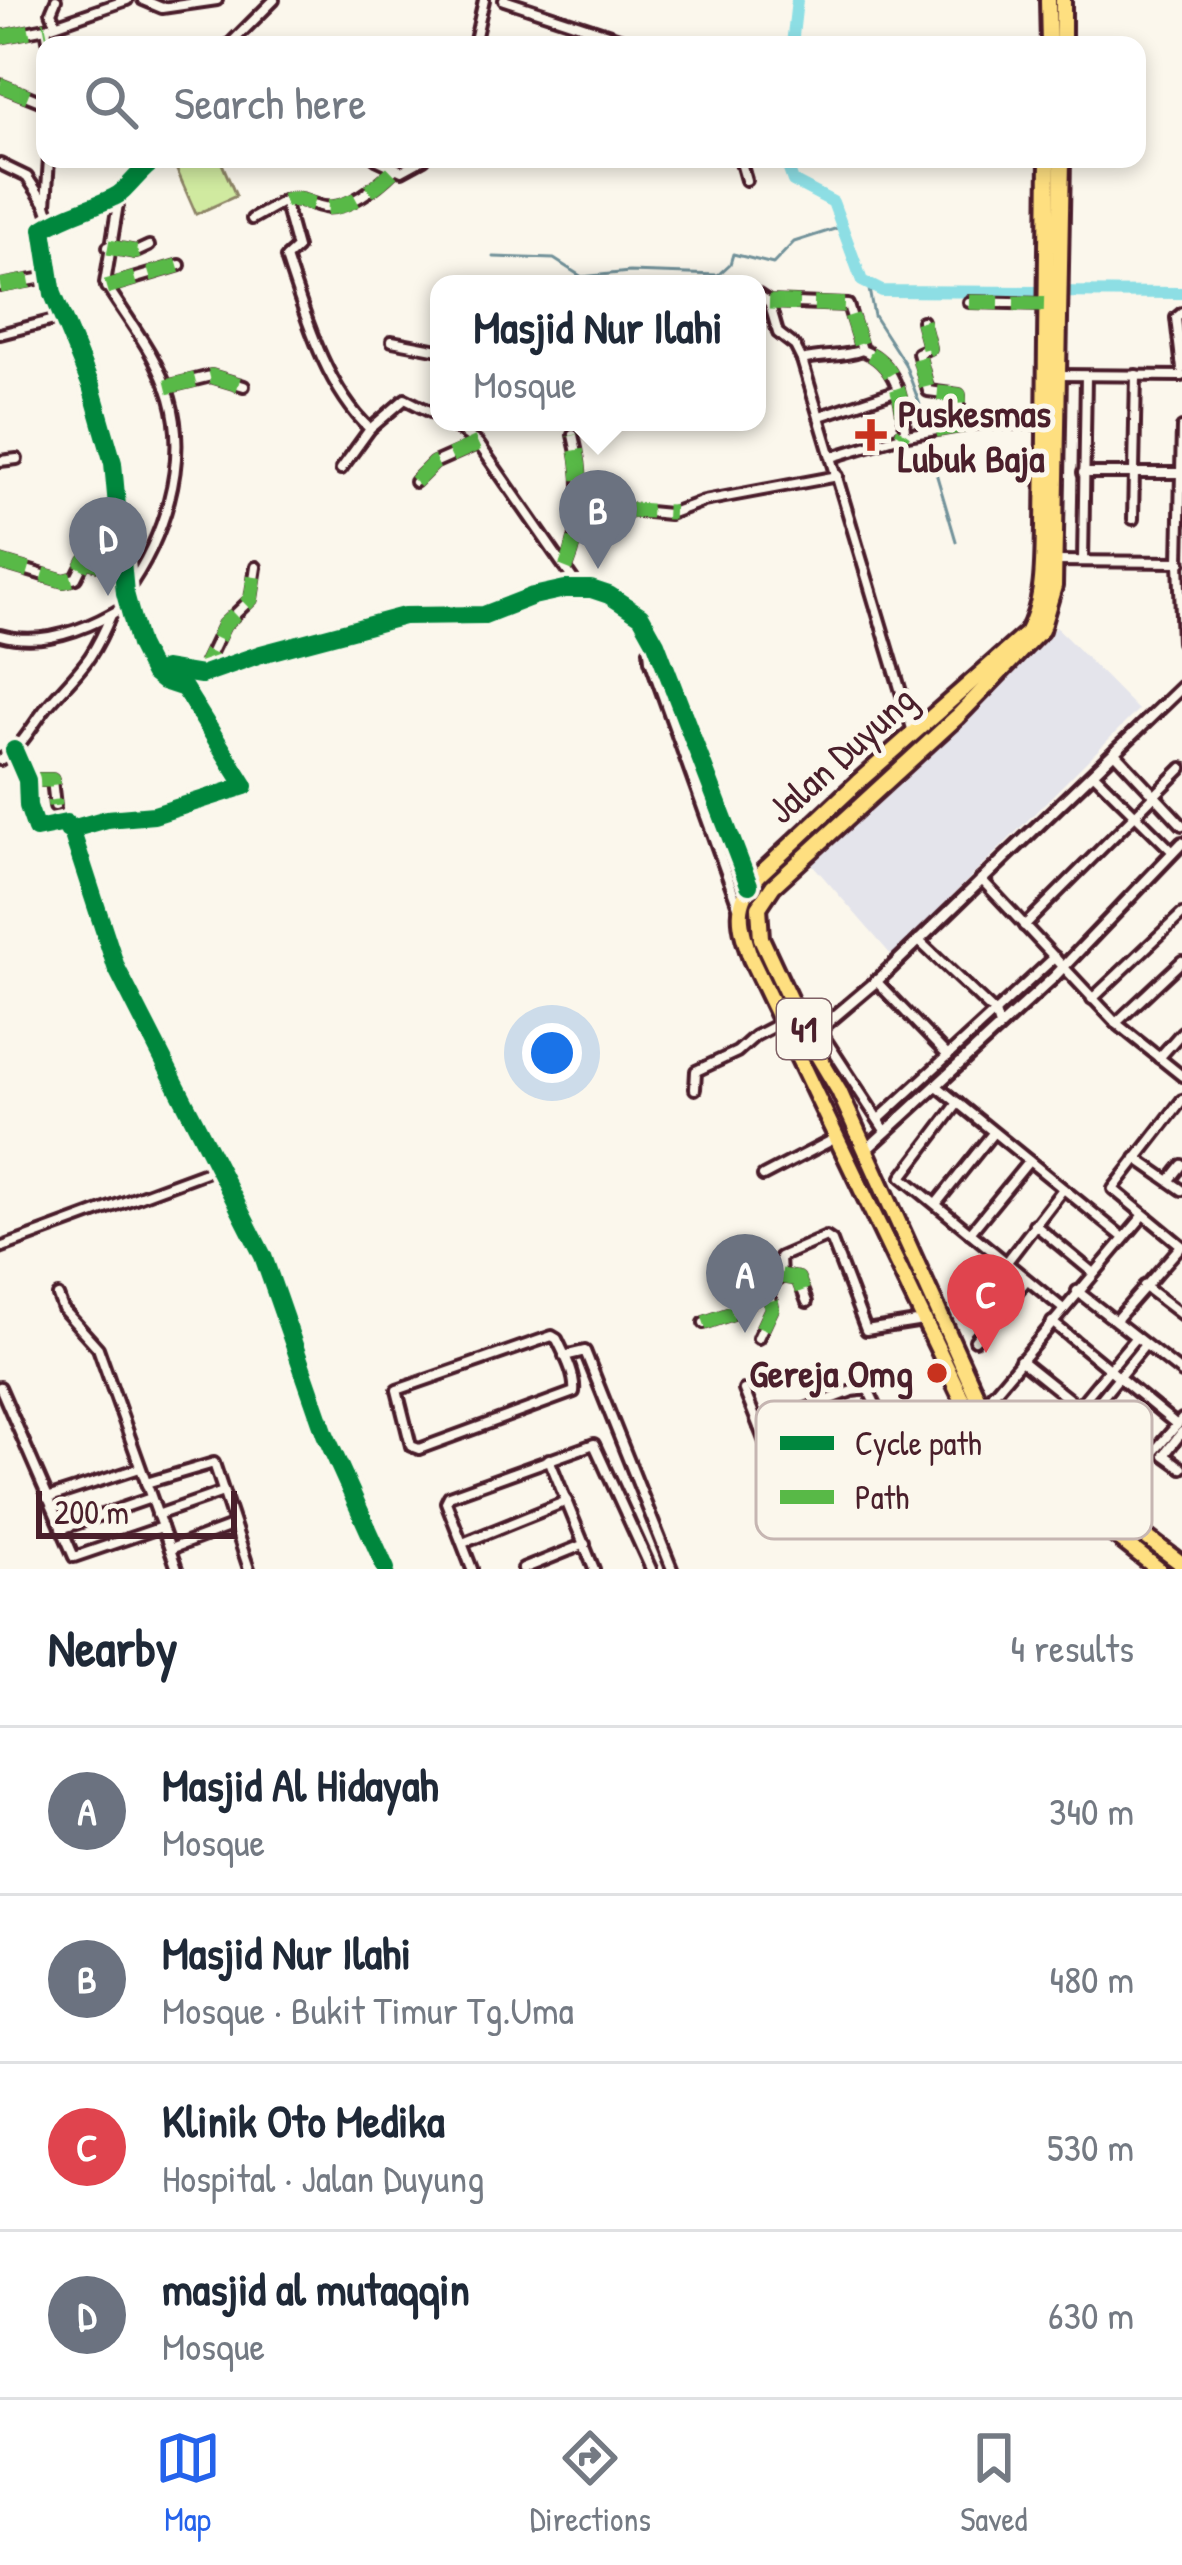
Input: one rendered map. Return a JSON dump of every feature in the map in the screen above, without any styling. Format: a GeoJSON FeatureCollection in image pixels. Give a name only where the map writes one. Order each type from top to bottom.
{"type":"FeatureCollection","features":[{"type":"Feature","properties":{"kind":"highway"},"geometry":{"type":"LineString","coordinates":[[1048,0],[1055,36]]}},
{"type":"Feature","properties":{"kind":"highway"},"geometry":{"type":"LineString","coordinates":[[1057,36],[1063,0]]}},
{"type":"Feature","properties":{"kind":"highway","name":"Jalan Duyung"},"geometry":{"type":"LineString","coordinates":[[1048,168],[1054,280]]}},
{"type":"Feature","properties":{"kind":"highway","name":"Jalan Duyung"},"geometry":{"type":"LineString","coordinates":[[979,1401],[814,1035],[761,938],[760,904],[773,886],[954,720],[1041,630],[1053,594],[1046,424],[1061,168]]}},
{"type":"Feature","properties":{"kind":"highway","name":"Jalan Duyung"},"geometry":{"type":"LineString","coordinates":[[738,907],[749,885],[1030,627],[1042,587],[1059,375],[1052,303]]}},
{"type":"Feature","properties":{"kind":"highway"},"geometry":{"type":"LineString","coordinates":[[942,707],[943,719],[954,720]]}},
{"type":"Feature","properties":{"kind":"highway"},"geometry":{"type":"LineString","coordinates":[[916,730],[931,730],[934,738]]}},
{"type":"Feature","properties":{"kind":"highway","name":"41"},"geometry":{"type":"LineString","coordinates":[[738,907],[751,959],[961,1401]]}},
{"type":"Feature","properties":{"kind":"highway"},"geometry":{"type":"LineString","coordinates":[[812,1086],[826,1091],[830,1076]]}},
{"type":"Feature","properties":{"kind":"highway"},"geometry":{"type":"LineString","coordinates":[[827,1116],[830,1101],[845,1106]]}},
{"type":"Feature","properties":{"kind":"highway","name":"41"},"geometry":{"type":"LineString","coordinates":[[1120,1539],[1158,1569]]}},
{"type":"Feature","properties":{"kind":"highway","name":"Jalan Duyung"},"geometry":{"type":"LineString","coordinates":[[1149,1539],[1182,1564]]}},
{"type":"Feature","properties":{"kind":"street"},"geometry":{"type":"LineString","coordinates":[[50,36],[56,0]]}},
{"type":"Feature","properties":{"kind":"street"},"geometry":{"type":"LineString","coordinates":[[0,37],[51,26],[127,0]]}},
{"type":"Feature","properties":{"kind":"street"},"geometry":{"type":"LineString","coordinates":[[143,0],[163,8],[218,0]]}},
{"type":"Feature","properties":{"kind":"street"},"geometry":{"type":"LineString","coordinates":[[242,36],[274,0]]}},
{"type":"Feature","properties":{"kind":"street"},"geometry":{"type":"LineString","coordinates":[[476,36],[484,0]]}},
{"type":"Feature","properties":{"kind":"street"},"geometry":{"type":"LineString","coordinates":[[504,0],[614,36]]}},
{"type":"Feature","properties":{"kind":"street"},"geometry":{"type":"LineString","coordinates":[[0,85],[36,100]]}},
{"type":"Feature","properties":{"kind":"street"},"geometry":{"type":"LineString","coordinates":[[0,164],[27,177],[52,224]]}},
{"type":"Feature","properties":{"kind":"street"},"geometry":{"type":"LineString","coordinates":[[46,206],[48,168]]}},
{"type":"Feature","properties":{"kind":"street"},"geometry":{"type":"LineString","coordinates":[[124,593],[153,549],[169,496],[175,431],[166,387],[132,322],[106,287],[119,196],[145,168]]}},
{"type":"Feature","properties":{"kind":"street"},"geometry":{"type":"LineString","coordinates":[[391,168],[410,168]]}},
{"type":"Feature","properties":{"kind":"street"},"geometry":{"type":"LineString","coordinates":[[743,168],[746,180]]}},
{"type":"Feature","properties":{"kind":"street"},"geometry":{"type":"LineString","coordinates":[[252,219],[293,198],[340,206],[378,185],[394,170]]}},
{"type":"Feature","properties":{"kind":"street"},"geometry":{"type":"LineString","coordinates":[[71,830],[106,819],[154,815],[245,785],[184,688],[163,681],[143,656],[124,593],[113,463],[91,386],[49,277],[44,229],[91,203],[119,196]]}},
{"type":"Feature","properties":{"kind":"street"},"geometry":{"type":"LineString","coordinates":[[284,201],[297,248],[286,258],[300,296],[347,406],[370,429]]}},
{"type":"Feature","properties":{"kind":"street"},"geometry":{"type":"LineString","coordinates":[[108,248],[136,252],[149,246]]}},
{"type":"Feature","properties":{"kind":"street"},"geometry":{"type":"LineString","coordinates":[[106,287],[180,265]]}},
{"type":"Feature","properties":{"kind":"street"},"geometry":{"type":"LineString","coordinates":[[0,286],[49,277]]}},
{"type":"Feature","properties":{"kind":"street"},"geometry":{"type":"LineString","coordinates":[[766,300],[846,303],[862,350],[892,372],[905,427],[902,436]]}},
{"type":"Feature","properties":{"kind":"street"},"geometry":{"type":"LineString","coordinates":[[769,302],[778,333],[795,346],[802,360],[916,730]]}},
{"type":"Feature","properties":{"kind":"street"},"geometry":{"type":"LineString","coordinates":[[969,302],[1052,303]]}},
{"type":"Feature","properties":{"kind":"street"},"geometry":{"type":"LineString","coordinates":[[1059,375],[1182,372],[1176,318],[1182,314]]}},
{"type":"Feature","properties":{"kind":"street"},"geometry":{"type":"LineString","coordinates":[[0,334],[62,318]]}},
{"type":"Feature","properties":{"kind":"street"},"geometry":{"type":"LineString","coordinates":[[922,321],[929,348],[918,353],[928,392],[958,395],[960,416],[978,423]]}},
{"type":"Feature","properties":{"kind":"street"},"geometry":{"type":"LineString","coordinates":[[392,341],[430,348]]}},
{"type":"Feature","properties":{"kind":"street"},"geometry":{"type":"LineString","coordinates":[[802,360],[830,352],[845,357],[862,350]]}},
{"type":"Feature","properties":{"kind":"street"},"geometry":{"type":"LineString","coordinates":[[1133,519],[1136,375]]}},
{"type":"Feature","properties":{"kind":"street"},"geometry":{"type":"LineString","coordinates":[[166,387],[211,376],[227,377],[244,386]]}},
{"type":"Feature","properties":{"kind":"street"},"geometry":{"type":"LineString","coordinates":[[1083,561],[1086,376]]}},
{"type":"Feature","properties":{"kind":"street"},"geometry":{"type":"LineString","coordinates":[[820,416],[898,390]]}},
{"type":"Feature","properties":{"kind":"street"},"geometry":{"type":"LineString","coordinates":[[341,469],[370,429],[404,399],[430,412]]}},
{"type":"Feature","properties":{"kind":"street"},"geometry":{"type":"LineString","coordinates":[[832,457],[902,436],[978,423],[1046,424]]}},
{"type":"Feature","properties":{"kind":"street"},"geometry":{"type":"LineString","coordinates":[[1182,428],[1182,642]]}},
{"type":"Feature","properties":{"kind":"street"},"geometry":{"type":"LineString","coordinates":[[461,431],[478,443],[580,589]]}},
{"type":"Feature","properties":{"kind":"street"},"geometry":{"type":"LineString","coordinates":[[566,568],[575,544],[580,480],[573,435]]}},
{"type":"Feature","properties":{"kind":"street"},"geometry":{"type":"LineString","coordinates":[[415,482],[434,463],[478,443]]}},
{"type":"Feature","properties":{"kind":"street"},"geometry":{"type":"LineString","coordinates":[[0,461],[17,459]]}},
{"type":"Feature","properties":{"kind":"street"},"geometry":{"type":"LineString","coordinates":[[1083,473],[1182,473]]}},
{"type":"Feature","properties":{"kind":"street"},"geometry":{"type":"LineString","coordinates":[[577,518],[628,510],[669,514],[704,501],[838,476]]}},
{"type":"Feature","properties":{"kind":"street"},"geometry":{"type":"LineString","coordinates":[[0,562],[64,581],[76,578],[85,560],[122,571]]}},
{"type":"Feature","properties":{"kind":"street"},"geometry":{"type":"LineString","coordinates":[[1054,561],[1180,562]]}},
{"type":"Feature","properties":{"kind":"street"},"geometry":{"type":"LineString","coordinates":[[194,676],[203,669],[224,625],[251,599],[256,567]]}},
{"type":"Feature","properties":{"kind":"street"},"geometry":{"type":"LineString","coordinates":[[143,656],[167,671],[194,676],[404,616],[484,615],[553,591],[580,589],[609,595],[641,616],[656,643],[749,885]]}},
{"type":"Feature","properties":{"kind":"street"},"geometry":{"type":"LineString","coordinates":[[0,635],[27,641],[74,631],[127,605]]}},
{"type":"Feature","properties":{"kind":"street"},"geometry":{"type":"LineString","coordinates":[[0,760],[28,737],[50,702],[88,664],[111,615]]}},
{"type":"Feature","properties":{"kind":"street"},"geometry":{"type":"LineString","coordinates":[[656,643],[649,650],[650,661],[738,907]]}},
{"type":"Feature","properties":{"kind":"street"},"geometry":{"type":"LineString","coordinates":[[886,1132],[814,1035],[876,982],[1182,687]]}},
{"type":"Feature","properties":{"kind":"street"},"geometry":{"type":"LineString","coordinates":[[14,750],[27,780],[36,828],[66,823],[71,830],[117,971],[262,1256],[326,1433],[386,1569]]}},
{"type":"Feature","properties":{"kind":"street"},"geometry":{"type":"LineString","coordinates":[[1113,751],[1182,825]]}},
{"type":"Feature","properties":{"kind":"street"},"geometry":{"type":"LineString","coordinates":[[1024,926],[1182,768]]}},
{"type":"Feature","properties":{"kind":"street"},"geometry":{"type":"LineString","coordinates":[[865,1150],[1063,968],[1178,848],[1094,773]]}},
{"type":"Feature","properties":{"kind":"street"},"geometry":{"type":"LineString","coordinates":[[27,780],[52,780],[55,806]]}},
{"type":"Feature","properties":{"kind":"street"},"geometry":{"type":"LineString","coordinates":[[981,879],[1116,1023],[1182,1076]]}},
{"type":"Feature","properties":{"kind":"street"},"geometry":{"type":"LineString","coordinates":[[1092,999],[1182,914]]}},
{"type":"Feature","properties":{"kind":"street"},"geometry":{"type":"LineString","coordinates":[[919,940],[995,1013],[999,1026]]}},
{"type":"Feature","properties":{"kind":"street"},"geometry":{"type":"LineString","coordinates":[[879,1119],[1055,957]]}},
{"type":"Feature","properties":{"kind":"street"},"geometry":{"type":"LineString","coordinates":[[1116,1023],[1182,961]]}},
{"type":"Feature","properties":{"kind":"street"},"geometry":{"type":"LineString","coordinates":[[876,982],[956,1067]]}},
{"type":"Feature","properties":{"kind":"street"},"geometry":{"type":"LineString","coordinates":[[695,1089],[696,1071],[782,1023]]}},
{"type":"Feature","properties":{"kind":"street"},"geometry":{"type":"LineString","coordinates":[[1159,1058],[1182,1032]]}},
{"type":"Feature","properties":{"kind":"street"},"geometry":{"type":"LineString","coordinates":[[938,1086],[1124,1238]]}},
{"type":"Feature","properties":{"kind":"street"},"geometry":{"type":"LineString","coordinates":[[1115,1321],[1182,1245],[1114,1190],[1182,1100]]}},
{"type":"Feature","properties":{"kind":"street"},"geometry":{"type":"LineString","coordinates":[[958,1103],[902,1177],[1063,1308]]}},
{"type":"Feature","properties":{"kind":"street"},"geometry":{"type":"LineString","coordinates":[[936,1204],[993,1133]]}},
{"type":"Feature","properties":{"kind":"street"},"geometry":{"type":"LineString","coordinates":[[763,1176],[837,1138]]}},
{"type":"Feature","properties":{"kind":"street"},"geometry":{"type":"LineString","coordinates":[[1136,1158],[1182,1190]]}},
{"type":"Feature","properties":{"kind":"street"},"geometry":{"type":"LineString","coordinates":[[970,1233],[1029,1161]]}},
{"type":"Feature","properties":{"kind":"street"},"geometry":{"type":"LineString","coordinates":[[1170,1180],[1182,1165]]}},
{"type":"Feature","properties":{"kind":"street"},"geometry":{"type":"LineString","coordinates":[[0,1248],[219,1167]]}},
{"type":"Feature","properties":{"kind":"street"},"geometry":{"type":"LineString","coordinates":[[1006,1263],[1064,1190]]}},
{"type":"Feature","properties":{"kind":"street"},"geometry":{"type":"LineString","coordinates":[[987,1401],[1143,1216]]}},
{"type":"Feature","properties":{"kind":"street"},"geometry":{"type":"LineString","coordinates":[[1034,1224],[1092,1272]]}},
{"type":"Feature","properties":{"kind":"street"},"geometry":{"type":"LineString","coordinates":[[781,1276],[780,1257],[826,1237],[832,1241],[866,1330],[923,1321]]}},
{"type":"Feature","properties":{"kind":"street"},"geometry":{"type":"LineString","coordinates":[[704,1323],[736,1312],[781,1276],[798,1279],[807,1302]]}},
{"type":"Feature","properties":{"kind":"street"},"geometry":{"type":"LineString","coordinates":[[975,1340],[1027,1280]]}},
{"type":"Feature","properties":{"kind":"street"},"geometry":{"type":"LineString","coordinates":[[758,1338],[772,1309],[768,1286]]}},
{"type":"Feature","properties":{"kind":"street"},"geometry":{"type":"LineString","coordinates":[[1144,1286],[1182,1316]]}},
{"type":"Feature","properties":{"kind":"street"},"geometry":{"type":"LineString","coordinates":[[1077,1291],[1182,1373]]}},
{"type":"Feature","properties":{"kind":"street"},"geometry":{"type":"LineString","coordinates":[[58,1296],[63,1309],[98,1348],[177,1569]]}},
{"type":"Feature","properties":{"kind":"street"},"geometry":{"type":"LineString","coordinates":[[1052,1322],[1150,1401]]}},
{"type":"Feature","properties":{"kind":"street"},"geometry":{"type":"LineString","coordinates":[[552,1336],[569,1369],[574,1392],[419,1449],[412,1446],[397,1390],[552,1336]]}},
{"type":"Feature","properties":{"kind":"street"},"geometry":{"type":"LineString","coordinates":[[1083,1401],[1135,1338]]}},
{"type":"Feature","properties":{"kind":"street"},"geometry":{"type":"LineString","coordinates":[[1099,1401],[1144,1346]]}},
{"type":"Feature","properties":{"kind":"street"},"geometry":{"type":"LineString","coordinates":[[564,1356],[586,1356]]}},
{"type":"Feature","properties":{"kind":"street"},"geometry":{"type":"LineString","coordinates":[[569,1369],[586,1356]]}},
{"type":"Feature","properties":{"kind":"street"},"geometry":{"type":"LineString","coordinates":[[586,1356],[672,1569]]}},
{"type":"Feature","properties":{"kind":"street"},"geometry":{"type":"LineString","coordinates":[[1020,1360],[1071,1401]]}},
{"type":"Feature","properties":{"kind":"street"},"geometry":{"type":"LineString","coordinates":[[0,1387],[74,1557],[162,1527]]}},
{"type":"Feature","properties":{"kind":"street"},"geometry":{"type":"LineString","coordinates":[[827,1401],[863,1388],[872,1391],[876,1401]]}},
{"type":"Feature","properties":{"kind":"street"},"geometry":{"type":"LineString","coordinates":[[744,1390],[756,1419]]}},
{"type":"Feature","properties":{"kind":"street"},"geometry":{"type":"LineString","coordinates":[[993,1393],[1002,1401]]}},
{"type":"Feature","properties":{"kind":"street"},"geometry":{"type":"LineString","coordinates":[[1152,1403],[1180,1425]]}},
{"type":"Feature","properties":{"kind":"street"},"geometry":{"type":"LineString","coordinates":[[1152,1451],[1180,1425]]}},
{"type":"Feature","properties":{"kind":"street"},"geometry":{"type":"LineString","coordinates":[[1180,1425],[1164,1455],[1182,1468]]}},
{"type":"Feature","properties":{"kind":"street"},"geometry":{"type":"LineString","coordinates":[[472,1569],[446,1502],[449,1496],[590,1445],[598,1447],[650,1569]]}},
{"type":"Feature","properties":{"kind":"street"},"geometry":{"type":"LineString","coordinates":[[549,1459],[594,1569]]}},
{"type":"Feature","properties":{"kind":"street"},"geometry":{"type":"LineString","coordinates":[[146,1483],[212,1461],[249,1567],[235,1569]]}},
{"type":"Feature","properties":{"kind":"street"},"geometry":{"type":"LineString","coordinates":[[47,1498],[140,1468]]}},
{"type":"Feature","properties":{"kind":"street"},"geometry":{"type":"LineString","coordinates":[[157,1515],[223,1492]]}},
{"type":"Feature","properties":{"kind":"street"},"geometry":{"type":"LineString","coordinates":[[61,1529],[151,1498]]}},
{"type":"Feature","properties":{"kind":"street"},"geometry":{"type":"LineString","coordinates":[[463,1543],[567,1501]]}},
{"type":"Feature","properties":{"kind":"street"},"geometry":{"type":"LineString","coordinates":[[170,1550],[234,1526]]}},
{"type":"Feature","properties":{"kind":"street"},"geometry":{"type":"LineString","coordinates":[[523,1569],[584,1544]]}},
{"type":"Feature","properties":{"kind":"shaded area"},"geometry":{"type":"Polygon","coordinates":[[[1056,627],[1138,710],[892,956],[812,864],[1056,627]]]}},
{"type":"Feature","properties":{"kind":"green space"},"geometry":{"type":"Polygon","coordinates":[[[176,168],[224,168],[236,196],[196,214],[176,168]]]}},
{"type":"Feature","properties":{"kind":"waterway"},"geometry":{"type":"LineString","coordinates":[[793,36],[797,0]]}},
{"type":"Feature","properties":{"kind":"waterway"},"geometry":{"type":"LineString","coordinates":[[788,168],[793,181],[833,202],[862,281],[882,291],[1182,293]]}},
{"type":"Feature","properties":{"kind":"waterway"},"geometry":{"type":"LineString","coordinates":[[718,275],[733,254],[773,264],[794,242],[841,227]]}},
{"type":"Feature","properties":{"kind":"waterway"},"geometry":{"type":"LineString","coordinates":[[494,257],[554,259],[579,275]]}},
{"type":"Feature","properties":{"kind":"waterway"},"geometry":{"type":"LineString","coordinates":[[601,275],[718,275]]}},
{"type":"Feature","properties":{"kind":"waterway"},"geometry":{"type":"LineString","coordinates":[[868,284],[874,316],[905,364],[930,432],[934,466],[956,541]]}},
{"type":"Feature","properties":{"kind":"marked path"},"geometry":{"type":"LineString","coordinates":[[0,37],[46,28]]}},
{"type":"Feature","properties":{"kind":"marked path"},"geometry":{"type":"LineString","coordinates":[[0,85],[36,99]]}},
{"type":"Feature","properties":{"kind":"marked path"},"geometry":{"type":"LineString","coordinates":[[284,201],[342,205],[371,190],[394,170]]}},
{"type":"Feature","properties":{"kind":"marked path"},"geometry":{"type":"LineString","coordinates":[[108,247],[136,252],[149,246]]}},
{"type":"Feature","properties":{"kind":"marked path"},"geometry":{"type":"LineString","coordinates":[[106,287],[180,265]]}},
{"type":"Feature","properties":{"kind":"marked path"},"geometry":{"type":"LineString","coordinates":[[0,286],[49,277]]}},
{"type":"Feature","properties":{"kind":"marked path"},"geometry":{"type":"LineString","coordinates":[[769,302],[848,305],[862,350],[883,363],[895,383],[904,418],[901,436]]}},
{"type":"Feature","properties":{"kind":"marked path"},"geometry":{"type":"LineString","coordinates":[[969,302],[1048,304]]}},
{"type":"Feature","properties":{"kind":"marked path"},"geometry":{"type":"LineString","coordinates":[[922,321],[929,348],[918,353],[928,392],[959,395],[960,416],[978,423]]}},
{"type":"Feature","properties":{"kind":"marked path"},"geometry":{"type":"LineString","coordinates":[[166,387],[211,376],[244,386]]}},
{"type":"Feature","properties":{"kind":"marked path"},"geometry":{"type":"LineString","coordinates":[[936,430],[978,423]]}},
{"type":"Feature","properties":{"kind":"marked path"},"geometry":{"type":"LineString","coordinates":[[566,568],[580,502],[573,435]]}},
{"type":"Feature","properties":{"kind":"marked path"},"geometry":{"type":"LineString","coordinates":[[415,482],[434,463],[478,443]]}},
{"type":"Feature","properties":{"kind":"marked path"},"geometry":{"type":"LineString","coordinates":[[577,518],[628,510],[674,512]]}},
{"type":"Feature","properties":{"kind":"marked path"},"geometry":{"type":"LineString","coordinates":[[0,562],[64,581],[76,578],[85,560],[122,571]]}},
{"type":"Feature","properties":{"kind":"marked path"},"geometry":{"type":"LineString","coordinates":[[194,676],[203,669],[224,625],[251,599],[256,567]]}},
{"type":"Feature","properties":{"kind":"marked path"},"geometry":{"type":"LineString","coordinates":[[27,780],[52,780],[55,806]]}},
{"type":"Feature","properties":{"kind":"marked path"},"geometry":{"type":"LineString","coordinates":[[781,1276],[798,1279],[807,1302]]}},
{"type":"Feature","properties":{"kind":"marked path"},"geometry":{"type":"LineString","coordinates":[[704,1323],[736,1312],[768,1286],[772,1308],[758,1338]]}},
{"type":"Feature","properties":{"kind":"cycle path"},"geometry":{"type":"LineString","coordinates":[[14,750],[27,780],[28,806],[36,829],[66,823],[68,830],[107,819],[154,815],[245,786],[184,688],[153,673],[139,645],[125,593],[113,463],[91,386],[53,294],[43,229],[119,194],[145,168]]}},
{"type":"Feature","properties":{"kind":"cycle path"},"geometry":{"type":"LineString","coordinates":[[164,669],[201,675],[404,616],[484,615],[565,589],[609,595],[641,616],[656,643],[749,885]]}},
{"type":"Feature","properties":{"kind":"cycle path"},"geometry":{"type":"LineString","coordinates":[[71,829],[116,967],[263,1256],[325,1434],[386,1569]]}},
{"type":"Feature","properties":{"kind":"place","name":"Puskesmas Lubuk Baja"},"geometry":{"type":"Point","coordinates":[871,435]}},
{"type":"Feature","properties":{"kind":"place","name":"Masjid Nur Ilahi"},"geometry":{"type":"Point","coordinates":[598,569]}},
{"type":"Feature","properties":{"kind":"place","name":"masjid al mutaqqin"},"geometry":{"type":"Point","coordinates":[108,596]}},
{"type":"Feature","properties":{"kind":"place","name":"Masjid Al Hidayah"},"geometry":{"type":"Point","coordinates":[745,1333]}},
{"type":"Feature","properties":{"kind":"place","name":"Klinik Oto Medika"},"geometry":{"type":"Point","coordinates":[986,1353]}},
{"type":"Feature","properties":{"kind":"place","name":"Gereja Omg"},"geometry":{"type":"Point","coordinates":[937,1373]}}]}
